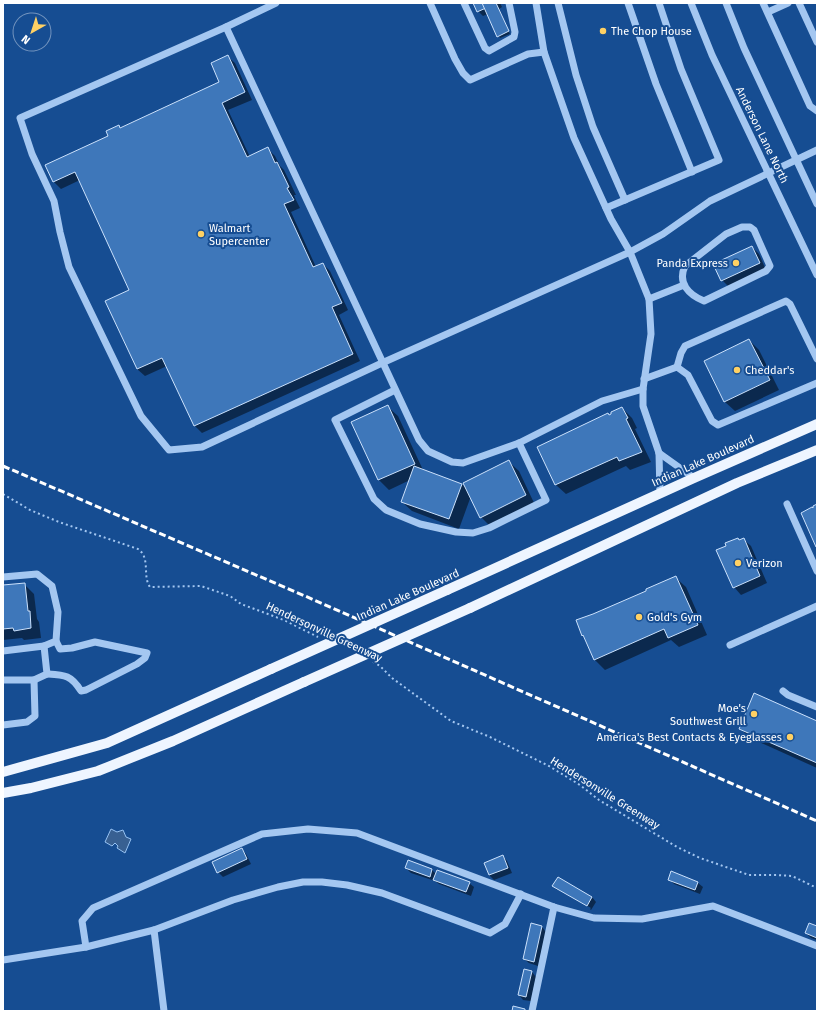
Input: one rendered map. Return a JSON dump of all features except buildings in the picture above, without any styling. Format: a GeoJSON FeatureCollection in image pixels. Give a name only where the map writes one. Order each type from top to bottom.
{"type":"FeatureCollection","features":[{"type":"Feature","properties":{"kind":"main road","name":"Indian Lake Boulevard"},"geometry":{"type":"LineString","coordinates":[[3,772],[107,743],[817,424]]}},
{"type":"Feature","properties":{"kind":"main road"},"geometry":{"type":"LineString","coordinates":[[3,793],[31,788],[98,771],[173,741],[470,608],[737,483],[817,450]]}},
{"type":"Feature","properties":{"kind":"street"},"geometry":{"type":"LineString","coordinates":[[276,3],[226,27],[20,118],[32,154],[54,201],[69,268],[141,416],[169,450],[202,447],[382,363],[630,252],[663,234],[710,201],[817,150]]}},
{"type":"Feature","properties":{"kind":"street"},"geometry":{"type":"LineString","coordinates":[[430,3],[457,64],[470,80],[528,54],[544,52]]}},
{"type":"Feature","properties":{"kind":"street"},"geometry":{"type":"LineString","coordinates":[[464,3],[485,48],[489,50],[514,37],[515,32],[509,3]]}},
{"type":"Feature","properties":{"kind":"street"},"geometry":{"type":"LineString","coordinates":[[536,3],[544,52],[574,138],[606,208],[630,252],[649,299],[651,334],[644,379],[643,406],[659,453],[660,494]]}},
{"type":"Feature","properties":{"kind":"street"},"geometry":{"type":"LineString","coordinates":[[558,3],[576,75],[593,127],[625,200]]}},
{"type":"Feature","properties":{"kind":"street"},"geometry":{"type":"LineString","coordinates":[[628,3],[656,84],[692,172]]}},
{"type":"Feature","properties":{"kind":"street"},"geometry":{"type":"LineString","coordinates":[[606,208],[719,160],[682,69],[659,3]]}},
{"type":"Feature","properties":{"kind":"street","name":"Anderson Lane North"},"geometry":{"type":"LineString","coordinates":[[691,3],[712,55],[817,275]]}},
{"type":"Feature","properties":{"kind":"street","name":"Anderson Lane North"},"geometry":{"type":"LineString","coordinates":[[726,3],[744,48],[817,204]]}},
{"type":"Feature","properties":{"kind":"street"},"geometry":{"type":"LineString","coordinates":[[763,3],[810,106],[817,111]]}},
{"type":"Feature","properties":{"kind":"street"},"geometry":{"type":"LineString","coordinates":[[768,12],[788,3]]}},
{"type":"Feature","properties":{"kind":"street"},"geometry":{"type":"LineString","coordinates":[[799,3],[817,42]]}},
{"type":"Feature","properties":{"kind":"street"},"geometry":{"type":"LineString","coordinates":[[226,27],[382,363],[419,440],[428,451],[452,462],[463,463],[519,443],[602,401],[643,389]]}},
{"type":"Feature","properties":{"kind":"street"},"geometry":{"type":"LineString","coordinates":[[742,227],[750,227],[754,230],[770,266],[766,271],[704,301],[694,297],[684,285],[682,273],[685,266],[726,234],[742,227]]}},
{"type":"Feature","properties":{"kind":"street"},"geometry":{"type":"LineString","coordinates":[[649,299],[684,285]]}},
{"type":"Feature","properties":{"kind":"street"},"geometry":{"type":"LineString","coordinates":[[677,367],[681,353],[685,346],[786,301],[790,304],[817,359]]}},
{"type":"Feature","properties":{"kind":"street"},"geometry":{"type":"LineString","coordinates":[[644,379],[677,367]]}},
{"type":"Feature","properties":{"kind":"street"},"geometry":{"type":"LineString","coordinates":[[677,367],[688,375],[712,422],[718,426],[817,383]]}},
{"type":"Feature","properties":{"kind":"street"},"geometry":{"type":"LineString","coordinates":[[395,390],[335,420],[374,498],[386,510],[420,524],[456,532],[473,533],[489,528],[546,500],[519,443]]}},
{"type":"Feature","properties":{"kind":"street"},"geometry":{"type":"LineString","coordinates":[[659,453],[694,478]]}},
{"type":"Feature","properties":{"kind":"street"},"geometry":{"type":"LineString","coordinates":[[787,504],[817,571]]}},
{"type":"Feature","properties":{"kind":"street"},"geometry":{"type":"LineString","coordinates":[[3,577],[37,574],[52,586],[58,612],[56,641],[60,649],[72,648],[95,642],[147,653],[145,658],[137,664],[82,691],[73,679],[62,675],[47,674],[34,680],[3,680]]}},
{"type":"Feature","properties":{"kind":"street"},"geometry":{"type":"LineString","coordinates":[[730,645],[817,606]]}},
{"type":"Feature","properties":{"kind":"street"},"geometry":{"type":"LineString","coordinates":[[3,651],[44,646],[56,641]]}},
{"type":"Feature","properties":{"kind":"street"},"geometry":{"type":"LineString","coordinates":[[44,646],[47,674]]}},
{"type":"Feature","properties":{"kind":"street"},"geometry":{"type":"LineString","coordinates":[[3,725],[27,722],[35,716],[34,680]]}},
{"type":"Feature","properties":{"kind":"street"},"geometry":{"type":"LineString","coordinates":[[783,690],[788,695],[817,707]]}},
{"type":"Feature","properties":{"kind":"street"},"geometry":{"type":"LineString","coordinates":[[86,947],[82,921],[93,908],[262,834],[308,829],[357,832],[554,907],[594,918],[642,919],[713,906],[817,946]]}},
{"type":"Feature","properties":{"kind":"street"},"geometry":{"type":"LineString","coordinates":[[3,960],[86,947],[154,930],[233,900],[278,887],[304,882],[347,885],[382,894],[490,933],[505,924],[521,894]]}},
{"type":"Feature","properties":{"kind":"street"},"geometry":{"type":"LineString","coordinates":[[532,1011],[554,907]]}},
{"type":"Feature","properties":{"kind":"street"},"geometry":{"type":"LineString","coordinates":[[154,930],[164,1011]]}},
{"type":"Feature","properties":{"kind":"path","name":"Hendersonville Greenway"},"geometry":{"type":"LineString","coordinates":[[3,494],[30,510],[59,522],[138,548],[144,558],[148,586],[150,587],[201,586],[230,596],[241,604],[277,617],[320,638]]}},
{"type":"Feature","properties":{"kind":"path","name":"Hendersonville Greenway"},"geometry":{"type":"LineString","coordinates":[[367,660],[380,666],[392,678],[451,721],[490,737],[549,766],[580,785],[599,800],[677,848],[700,858],[749,875],[792,876],[817,888]]}},
{"type":"Feature","properties":{"kind":"water"},"geometry":{"type":"Polygon","coordinates":[[[111,829],[117,832],[123,830],[126,837],[131,839],[125,853],[117,848],[118,846],[115,843],[112,846],[105,842],[111,829]]]}},
{"type":"Feature","properties":{"kind":"railway"},"geometry":{"type":"LineString","coordinates":[[3,466],[305,596],[817,821]]}},
{"type":"Feature","properties":{"kind":"place","name":"The Chop House"},"geometry":{"type":"Point","coordinates":[603,31]}},
{"type":"Feature","properties":{"kind":"place","name":"Walmart Supercenter"},"geometry":{"type":"Point","coordinates":[201,234]}},
{"type":"Feature","properties":{"kind":"place","name":"Panda Express"},"geometry":{"type":"Point","coordinates":[736,263]}},
{"type":"Feature","properties":{"kind":"place","name":"Cheddar's"},"geometry":{"type":"Point","coordinates":[737,370]}},
{"type":"Feature","properties":{"kind":"place","name":"Verizon"},"geometry":{"type":"Point","coordinates":[738,563]}},
{"type":"Feature","properties":{"kind":"place","name":"Gold's Gym"},"geometry":{"type":"Point","coordinates":[639,617]}},
{"type":"Feature","properties":{"kind":"place","name":"Moe's Southwest Grill"},"geometry":{"type":"Point","coordinates":[754,714]}},
{"type":"Feature","properties":{"kind":"place","name":"America's Best Contacts & Eyeglasses"},"geometry":{"type":"Point","coordinates":[790,737]}}]}
